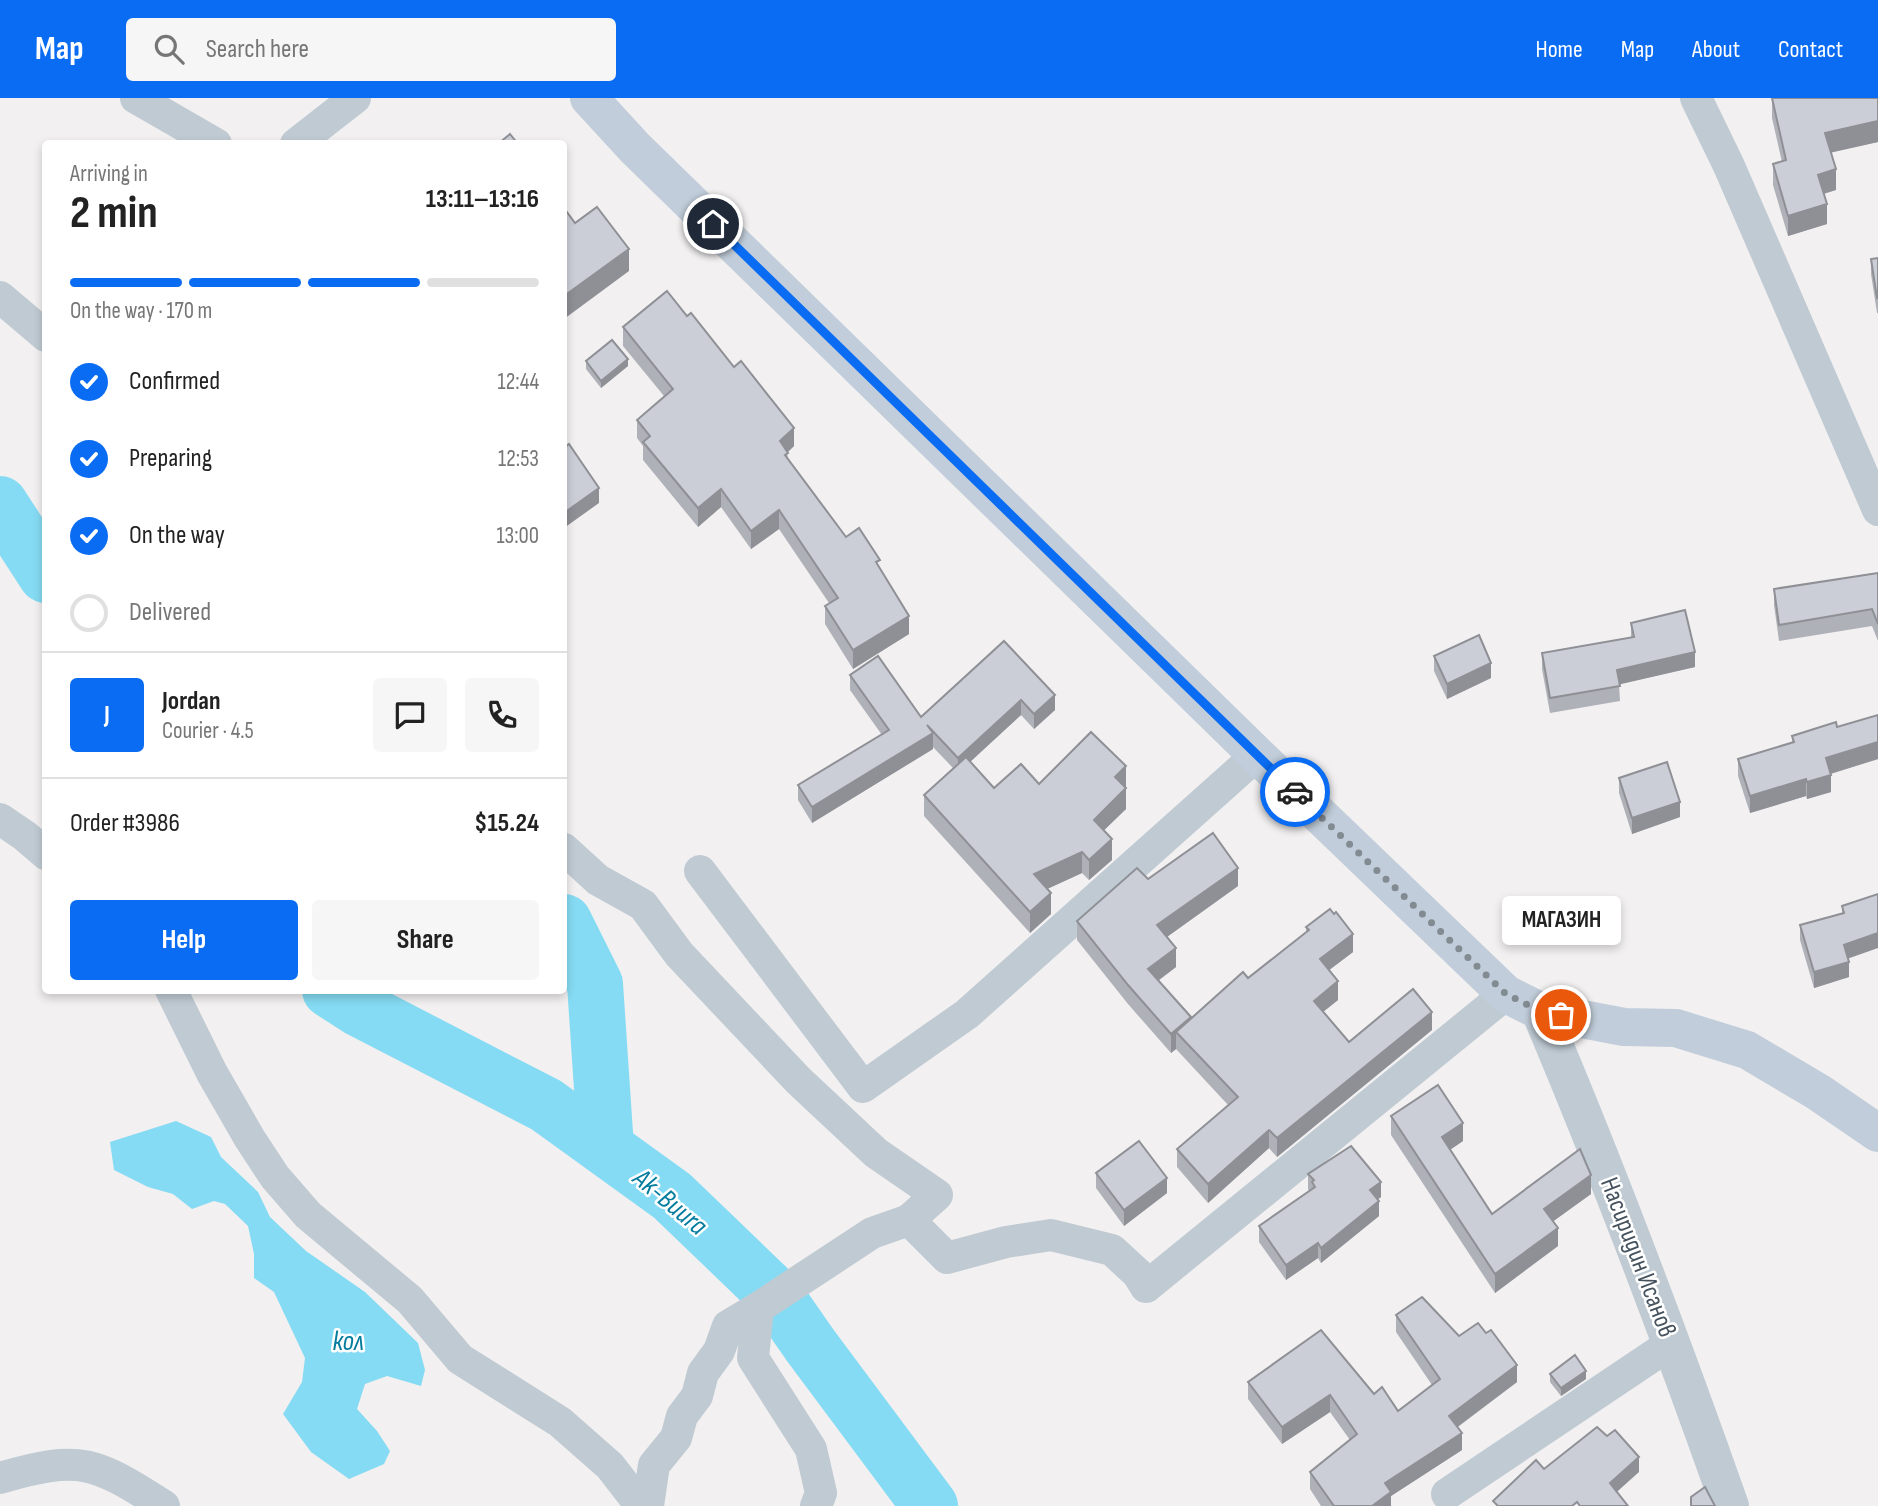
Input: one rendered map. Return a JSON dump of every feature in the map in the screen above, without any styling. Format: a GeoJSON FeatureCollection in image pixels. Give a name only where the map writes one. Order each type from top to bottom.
{"type":"FeatureCollection","features":[{"type":"Feature","properties":{"kind":"main road"},"geometry":{"type":"LineString","coordinates":[[589,98],[635,148],[1506,994],[1540,1011],[1624,1027],[1675,1028],[1747,1050],[1818,1092],[1878,1133]]}},
{"type":"Feature","properties":{"kind":"street"},"geometry":{"type":"LineString","coordinates":[[136,98],[209,140]]}},
{"type":"Feature","properties":{"kind":"street"},"geometry":{"type":"LineString","coordinates":[[301,140],[355,98]]}},
{"type":"Feature","properties":{"kind":"street"},"geometry":{"type":"LineString","coordinates":[[1696,98],[1729,166],[1878,510]]}},
{"type":"Feature","properties":{"kind":"street"},"geometry":{"type":"LineString","coordinates":[[0,297],[42,333]]}},
{"type":"Feature","properties":{"kind":"street"},"geometry":{"type":"LineString","coordinates":[[700,871],[863,1087],[967,1014],[1257,755]]}},
{"type":"Feature","properties":{"kind":"street"},"geometry":{"type":"LineString","coordinates":[[0,819],[42,851]]}},
{"type":"Feature","properties":{"kind":"street"},"geometry":{"type":"LineString","coordinates":[[567,852],[598,880],[643,905],[679,954],[798,1080],[877,1153],[937,1195],[909,1220],[872,1233],[728,1326],[719,1351],[704,1373],[697,1396],[682,1416],[676,1438],[654,1465],[648,1506]]}},
{"type":"Feature","properties":{"kind":"street"},"geometry":{"type":"LineString","coordinates":[[173,994],[212,1073],[250,1139],[275,1177],[308,1215],[411,1300],[460,1359],[560,1422],[610,1466],[641,1506]]}},
{"type":"Feature","properties":{"kind":"street"},"geometry":{"type":"LineString","coordinates":[[909,1220],[947,1258],[1006,1242],[1051,1235],[1112,1250],[1138,1274],[1146,1287],[1506,994]]}},
{"type":"Feature","properties":{"kind":"street","name":"Насиридин Исанов"},"geometry":{"type":"LineString","coordinates":[[1540,1011],[1594,1137],[1730,1506]]}},
{"type":"Feature","properties":{"kind":"street"},"geometry":{"type":"LineString","coordinates":[[758,1308],[753,1358],[811,1449],[821,1493],[816,1506]]}},
{"type":"Feature","properties":{"kind":"street"},"geometry":{"type":"LineString","coordinates":[[1447,1494],[1672,1343]]}},
{"type":"Feature","properties":{"kind":"street"},"geometry":{"type":"LineString","coordinates":[[0,1478],[63,1463],[93,1466],[128,1482],[164,1506]]}},
{"type":"Feature","properties":{"kind":"water","name":"кол"},"geometry":{"type":"Polygon","coordinates":[[[176,1121],[211,1137],[221,1157],[258,1192],[270,1217],[306,1251],[365,1292],[418,1343],[425,1370],[421,1386],[387,1376],[365,1384],[357,1409],[377,1431],[390,1451],[384,1464],[349,1479],[311,1452],[283,1414],[302,1382],[305,1358],[274,1292],[254,1278],[254,1254],[248,1226],[225,1204],[214,1201],[192,1209],[173,1194],[148,1187],[114,1170],[110,1142],[176,1121]]]}},
{"type":"Feature","properties":{"kind":"building"},"geometry":{"type":"Polygon","coordinates":[[[1772,98],[1878,98],[1878,121],[1825,133],[1836,169],[1818,175],[1827,204],[1788,216],[1773,164],[1786,160],[1772,98]]]}},
{"type":"Feature","properties":{"kind":"building"},"geometry":{"type":"Polygon","coordinates":[[[510,134],[515,140],[503,140],[510,134]]]}},
{"type":"Feature","properties":{"kind":"building"},"geometry":{"type":"Polygon","coordinates":[[[597,207],[629,249],[567,294],[567,212],[575,223],[597,207]]]}},
{"type":"Feature","properties":{"kind":"building"},"geometry":{"type":"Polygon","coordinates":[[[1878,258],[1878,298],[1877,298],[1871,259],[1878,258]]]}},
{"type":"Feature","properties":{"kind":"building"},"geometry":{"type":"Polygon","coordinates":[[[667,291],[687,316],[691,313],[734,367],[741,361],[794,428],[780,441],[788,453],[785,455],[846,537],[859,528],[880,560],[876,562],[909,616],[853,650],[825,606],[838,598],[779,510],[751,531],[721,489],[698,508],[643,442],[650,436],[637,420],[673,389],[623,327],[667,291]]]}},
{"type":"Feature","properties":{"kind":"building"},"geometry":{"type":"Polygon","coordinates":[[[612,340],[628,359],[601,381],[586,361],[612,340]]]}},
{"type":"Feature","properties":{"kind":"building"},"geometry":{"type":"Polygon","coordinates":[[[569,444],[599,488],[567,511],[569,444]]]}},
{"type":"Feature","properties":{"kind":"building"},"geometry":{"type":"Polygon","coordinates":[[[1878,573],[1878,624],[1872,609],[1779,625],[1774,589],[1878,573]]]}},
{"type":"Feature","properties":{"kind":"building"},"geometry":{"type":"Polygon","coordinates":[[[1685,610],[1695,652],[1617,670],[1620,686],[1550,698],[1542,653],[1634,637],[1631,623],[1685,610]]]}},
{"type":"Feature","properties":{"kind":"building"},"geometry":{"type":"Polygon","coordinates":[[[1479,635],[1491,663],[1447,684],[1434,656],[1479,635]]]}},
{"type":"Feature","properties":{"kind":"building"},"geometry":{"type":"Polygon","coordinates":[[[1004,641],[1055,695],[1034,714],[1021,700],[958,758],[927,725],[933,733],[812,807],[798,785],[889,730],[850,675],[878,656],[921,717],[1004,641]]]}},
{"type":"Feature","properties":{"kind":"building"},"geometry":{"type":"Polygon","coordinates":[[[1878,715],[1878,742],[1826,758],[1831,775],[1807,782],[1806,779],[1750,796],[1738,759],[1794,742],[1792,736],[1836,722],[1837,727],[1878,715]]]}},
{"type":"Feature","properties":{"kind":"building"},"geometry":{"type":"Polygon","coordinates":[[[1091,732],[1126,766],[1115,777],[1126,788],[1094,820],[1112,839],[1089,860],[1082,852],[1034,874],[1051,893],[1030,912],[924,795],[966,757],[994,788],[1021,764],[1039,784],[1091,732]]]}},
{"type":"Feature","properties":{"kind":"building"},"geometry":{"type":"Polygon","coordinates":[[[1667,762],[1680,802],[1632,818],[1619,778],[1667,762]]]}},
{"type":"Feature","properties":{"kind":"building"},"geometry":{"type":"Polygon","coordinates":[[[1213,833],[1238,868],[1157,925],[1176,948],[1148,969],[1191,1017],[1171,1034],[1077,921],[1137,868],[1148,879],[1213,833]]]}},
{"type":"Feature","properties":{"kind":"building"},"geometry":{"type":"Polygon","coordinates":[[[1878,894],[1878,933],[1844,945],[1849,962],[1814,972],[1800,925],[1844,913],[1842,906],[1878,894]]]}},
{"type":"Feature","properties":{"kind":"building"},"geometry":{"type":"Polygon","coordinates":[[[1330,909],[1334,914],[1336,912],[1353,934],[1320,959],[1338,981],[1314,1001],[1349,1042],[1413,989],[1432,1012],[1277,1138],[1269,1130],[1208,1184],[1177,1149],[1238,1097],[1176,1032],[1243,972],[1248,978],[1309,930],[1306,927],[1330,909]]]}},
{"type":"Feature","properties":{"kind":"building"},"geometry":{"type":"Polygon","coordinates":[[[1438,1085],[1463,1123],[1442,1137],[1492,1214],[1580,1149],[1591,1175],[1544,1209],[1558,1228],[1495,1274],[1391,1116],[1438,1085]]]}},
{"type":"Feature","properties":{"kind":"building"},"geometry":{"type":"Polygon","coordinates":[[[1139,1141],[1167,1178],[1124,1210],[1096,1173],[1139,1141]]]}},
{"type":"Feature","properties":{"kind":"building"},"geometry":{"type":"Polygon","coordinates":[[[1351,1146],[1381,1182],[1370,1190],[1379,1201],[1321,1248],[1318,1243],[1286,1265],[1259,1226],[1315,1187],[1312,1182],[1314,1180],[1308,1174],[1351,1146]]]}},
{"type":"Feature","properties":{"kind":"building"},"geometry":{"type":"Polygon","coordinates":[[[1422,1297],[1459,1336],[1478,1323],[1486,1333],[1491,1330],[1517,1365],[1449,1416],[1462,1433],[1385,1483],[1391,1492],[1372,1506],[1334,1506],[1310,1472],[1357,1434],[1330,1395],[1282,1427],[1248,1382],[1321,1330],[1374,1394],[1382,1387],[1398,1411],[1440,1379],[1396,1315],[1422,1297]]]}},
{"type":"Feature","properties":{"kind":"building"},"geometry":{"type":"Polygon","coordinates":[[[1575,1355],[1586,1371],[1561,1388],[1550,1374],[1575,1355]]]}},
{"type":"Feature","properties":{"kind":"building"},"geometry":{"type":"Polygon","coordinates":[[[1597,1427],[1607,1436],[1615,1430],[1639,1457],[1610,1483],[1628,1506],[1580,1506],[1577,1502],[1572,1506],[1498,1506],[1493,1501],[1536,1460],[1544,1469],[1597,1427]]]}},
{"type":"Feature","properties":{"kind":"building"},"geometry":{"type":"Polygon","coordinates":[[[1705,1487],[1715,1506],[1691,1506],[1691,1497],[1705,1487]]]}},
{"type":"Feature","properties":{"kind":"waterway","name":"Ak-Buura"},"geometry":{"type":"LineString","coordinates":[[0,504],[42,569]]}},
{"type":"Feature","properties":{"kind":"waterway"},"geometry":{"type":"LineString","coordinates":[[567,928],[595,984],[606,1148]]}},
{"type":"Feature","properties":{"kind":"waterway","name":"Ak-Buura"},"geometry":{"type":"LineString","coordinates":[[336,994],[358,1008],[546,1105],[672,1196],[776,1296],[930,1506]]}},
{"type":"Feature","properties":{"kind":"way so far"},"geometry":{"type":"LineString","coordinates":[[1295,792],[1506,994],[1540,1011],[1561,1015]]}},
{"type":"Feature","properties":{"kind":"place","name":"МАГАЗИН"},"geometry":{"type":"Point","coordinates":[1561,1015]}},
{"type":"Feature","properties":{"kind":"route"},"geometry":{"type":"LineString","coordinates":[[713,224],[1295,792]]}}]}
